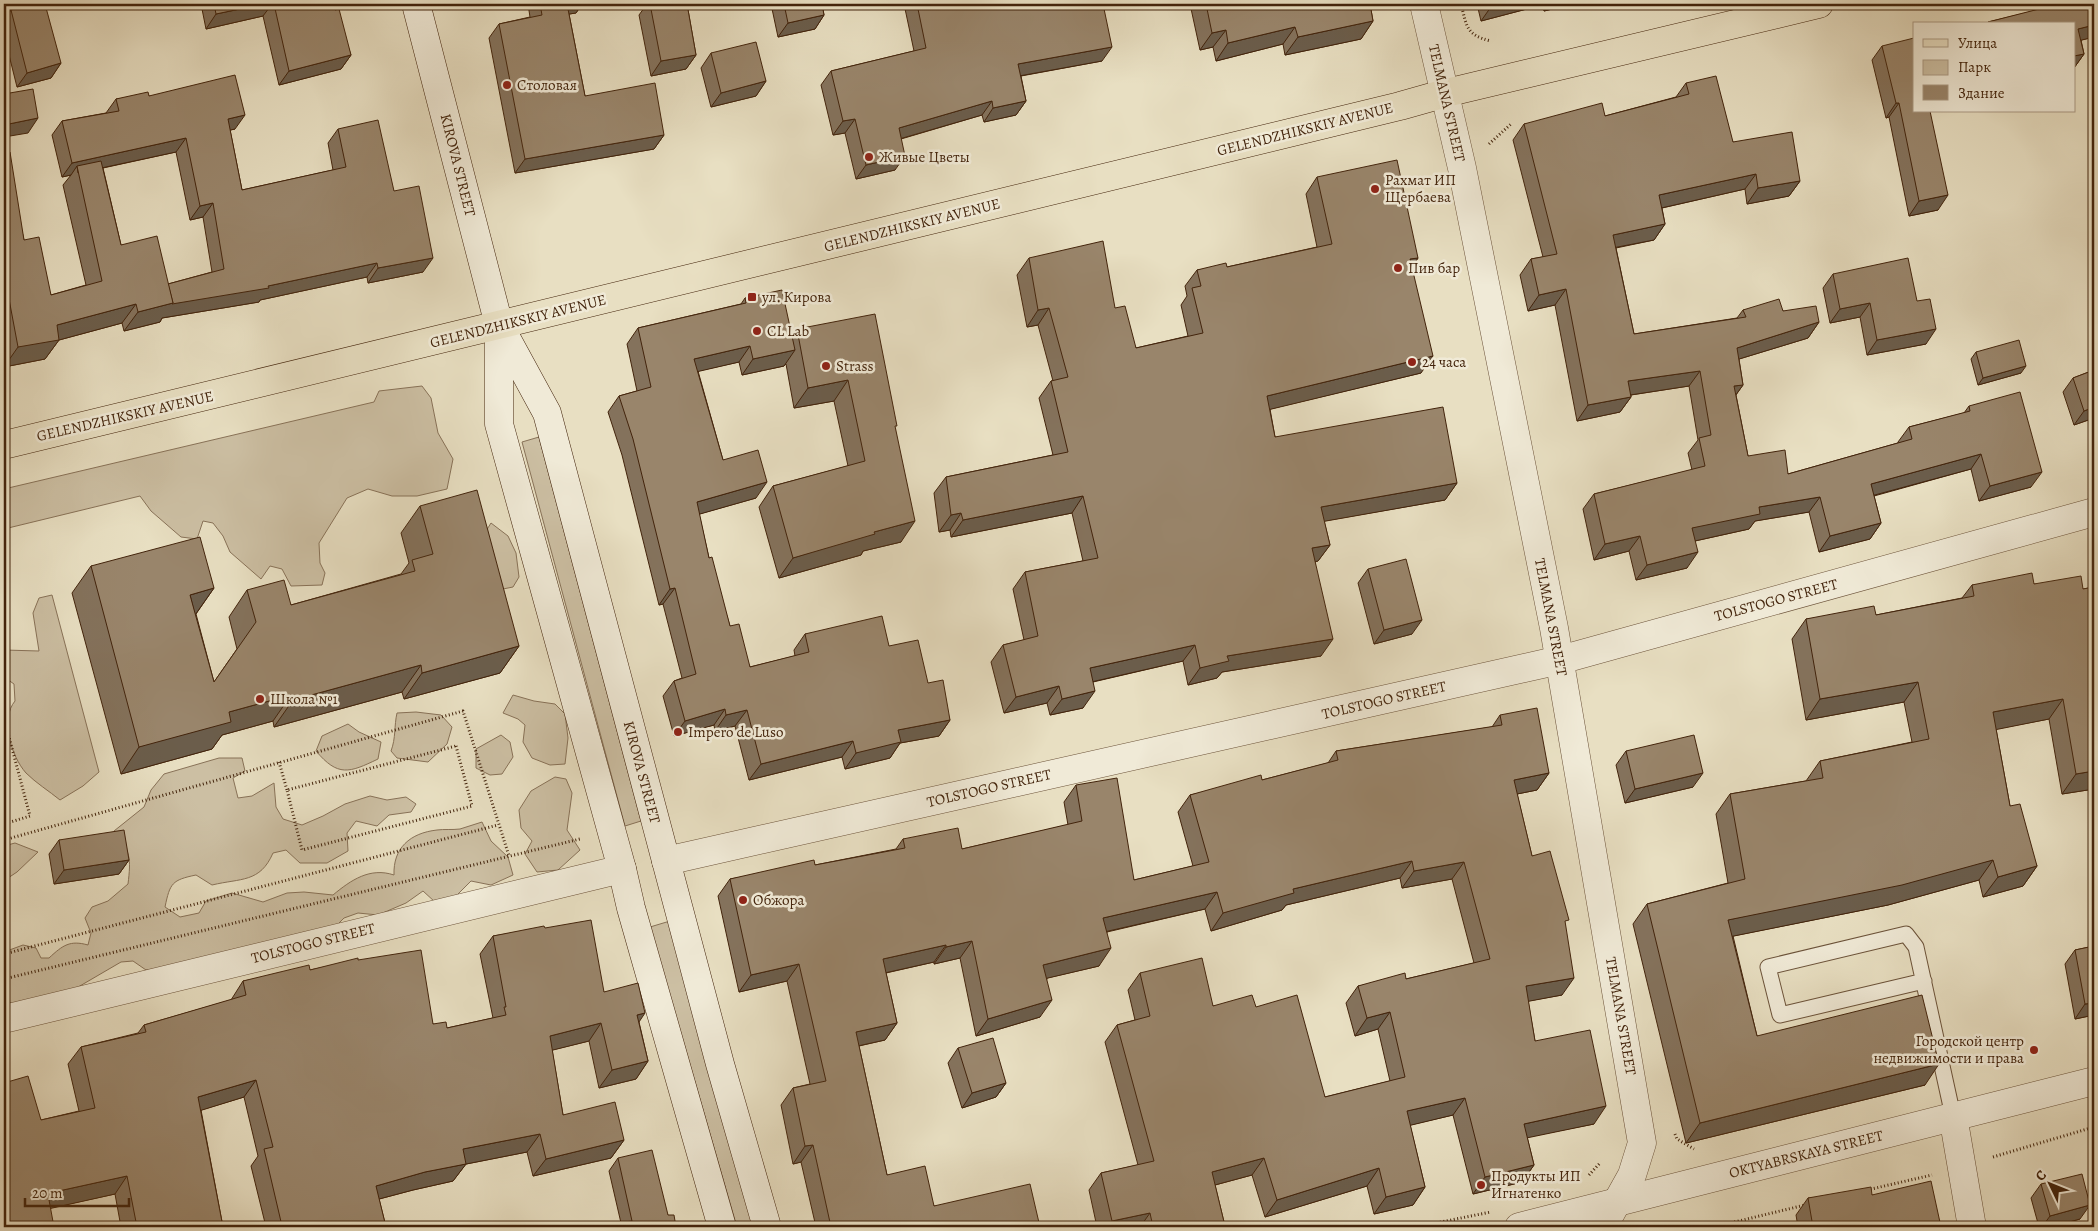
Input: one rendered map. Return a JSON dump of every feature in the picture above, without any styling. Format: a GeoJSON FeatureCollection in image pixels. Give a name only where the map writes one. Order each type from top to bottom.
{"type":"FeatureCollection","features":[{"type":"Feature","properties":{"kind":"main road","name":"GELENDZHIKSKIY AVENUE"},"geometry":{"type":"LineString","coordinates":[[4,445],[1400,106],[1446,93],[1819,4]]}},
{"type":"Feature","properties":{"kind":"street","name":"KIROVA STREET"},"geometry":{"type":"LineString","coordinates":[[416,4],[499,325],[547,413],[720,1064],[767,1227]]}},
{"type":"Feature","properties":{"kind":"street","name":"TELMANA STREET"},"geometry":{"type":"LineString","coordinates":[[1424,4],[1446,93],[1464,178],[1560,660],[1642,1143],[1632,1175],[1603,1227]]}},
{"type":"Feature","properties":{"kind":"street","name":"KIROVA STREET"},"geometry":{"type":"LineString","coordinates":[[499,325],[499,424],[622,868],[631,908],[722,1227]]}},
{"type":"Feature","properties":{"kind":"street","name":"TOLSTOGO STREET"},"geometry":{"type":"LineString","coordinates":[[666,861],[1560,660],[2094,512]]}},
{"type":"Feature","properties":{"kind":"street","name":"TOLSTOGO STREET"},"geometry":{"type":"LineString","coordinates":[[4,1018],[622,868]]}},
{"type":"Feature","properties":{"kind":"street","name":"OKTYABRSKAYA STREET"},"geometry":{"type":"LineString","coordinates":[[1519,1227],[2094,1080]]}},
{"type":"Feature","properties":{"kind":"street"},"geometry":{"type":"LineString","coordinates":[[1953,1116],[1972,1227]]}},
{"type":"Feature","properties":{"kind":"lane"},"geometry":{"type":"LineString","coordinates":[[1924,981],[1780,1015],[1768,967],[1906,934],[1916,947],[1924,981],[1953,1116]]}},
{"type":"Feature","properties":{"kind":"path"},"geometry":{"type":"LineString","coordinates":[[1461,4],[1467,26],[1471,32],[1476,38],[1491,41]]}},
{"type":"Feature","properties":{"kind":"path"},"geometry":{"type":"LineString","coordinates":[[4,840],[462,711],[509,856]]}},
{"type":"Feature","properties":{"kind":"path"},"geometry":{"type":"LineString","coordinates":[[4,718],[30,816],[4,824]]}},
{"type":"Feature","properties":{"kind":"path"},"geometry":{"type":"LineString","coordinates":[[279,762],[302,850],[472,806],[456,746],[287,790]]}},
{"type":"Feature","properties":{"kind":"path"},"geometry":{"type":"LineString","coordinates":[[4,954],[498,825]]}},
{"type":"Feature","properties":{"kind":"path"},"geometry":{"type":"LineString","coordinates":[[4,979],[574,840],[612,833]]}},
{"type":"Feature","properties":{"kind":"path"},"geometry":{"type":"LineString","coordinates":[[1858,1192],[1962,1166],[2094,1127]]}},
{"type":"Feature","properties":{"kind":"path"},"geometry":{"type":"LineString","coordinates":[[1582,1180],[1606,1157]]}},
{"type":"Feature","properties":{"kind":"path"},"geometry":{"type":"LineString","coordinates":[[1714,1227],[1810,1204]]}},
{"type":"Feature","properties":{"kind":"path"},"geometry":{"type":"LineString","coordinates":[[1416,1227],[1493,1212]]}},
{"type":"Feature","properties":{"kind":"green space"},"geometry":{"type":"Polygon","coordinates":[[[422,386],[431,398],[438,433],[453,459],[447,489],[417,496],[392,496],[368,489],[347,498],[319,543],[320,563],[325,573],[322,585],[291,586],[282,569],[270,566],[261,579],[230,552],[223,536],[213,523],[203,521],[197,539],[181,537],[151,511],[140,496],[4,529],[4,489],[374,402],[379,391],[422,386]]]}},
{"type":"Feature","properties":{"kind":"green space"},"geometry":{"type":"Polygon","coordinates":[[[539,437],[641,821],[625,826],[522,442],[539,437]]]}},
{"type":"Feature","properties":{"kind":"green space"},"geometry":{"type":"Polygon","coordinates":[[[491,523],[508,536],[516,553],[519,577],[513,587],[493,591],[478,544],[491,523]]]}},
{"type":"Feature","properties":{"kind":"green space"},"geometry":{"type":"Polygon","coordinates":[[[52,595],[99,772],[83,786],[60,800],[26,773],[16,757],[9,737],[8,727],[8,717],[15,701],[14,684],[4,677],[4,650],[39,651],[33,613],[39,598],[52,595]]]}},
{"type":"Feature","properties":{"kind":"green space"},"geometry":{"type":"Polygon","coordinates":[[[513,695],[555,704],[565,714],[568,738],[565,764],[550,765],[532,758],[523,742],[525,725],[518,719],[503,713],[513,695]]]}},
{"type":"Feature","properties":{"kind":"green space"},"geometry":{"type":"Polygon","coordinates":[[[416,712],[441,715],[452,727],[447,744],[428,762],[397,758],[391,751],[397,713],[416,712]]]}},
{"type":"Feature","properties":{"kind":"green space"},"geometry":{"type":"Polygon","coordinates":[[[348,724],[359,732],[381,742],[378,759],[359,767],[344,770],[331,765],[316,751],[322,736],[348,724]]]}},
{"type":"Feature","properties":{"kind":"green space"},"geometry":{"type":"Polygon","coordinates":[[[501,735],[510,742],[513,757],[502,774],[490,775],[476,768],[476,749],[501,735]]]}},
{"type":"Feature","properties":{"kind":"green space"},"geometry":{"type":"Polygon","coordinates":[[[219,758],[242,758],[245,771],[233,778],[238,798],[252,796],[274,783],[276,807],[283,819],[302,825],[345,804],[370,796],[387,800],[406,797],[416,804],[411,812],[389,815],[377,826],[356,821],[347,833],[348,851],[327,863],[300,863],[286,850],[273,853],[262,870],[241,880],[212,885],[196,875],[177,881],[171,888],[165,907],[180,917],[199,913],[206,901],[232,893],[263,902],[287,893],[304,892],[333,895],[361,876],[377,873],[394,875],[394,865],[400,850],[411,838],[419,834],[437,830],[460,829],[482,822],[491,841],[508,857],[513,875],[491,885],[471,881],[457,895],[435,902],[423,891],[406,903],[378,915],[358,913],[344,918],[311,951],[146,970],[133,961],[121,962],[73,990],[15,1007],[4,997],[4,952],[23,945],[36,948],[41,958],[49,958],[58,950],[71,943],[88,945],[91,933],[85,918],[92,907],[108,901],[128,884],[129,862],[127,850],[114,831],[144,807],[151,790],[164,774],[219,758]]]}},
{"type":"Feature","properties":{"kind":"green space"},"geometry":{"type":"Polygon","coordinates":[[[555,777],[566,779],[572,793],[567,830],[580,850],[558,870],[537,872],[525,854],[532,841],[521,828],[519,810],[531,791],[555,777]]]}},
{"type":"Feature","properties":{"kind":"green space"},"geometry":{"type":"Polygon","coordinates":[[[15,843],[38,852],[17,872],[5,880],[4,846],[15,843]]]}},
{"type":"Feature","properties":{"kind":"green space"},"geometry":{"type":"Polygon","coordinates":[[[670,921],[756,1227],[737,1227],[650,927],[670,921]]]}},
{"type":"Feature","properties":{"kind":"building"},"geometry":{"type":"Polygon","coordinates":[[[36,4],[45,4],[61,63],[27,73],[11,10],[36,4]]]}},
{"type":"Feature","properties":{"kind":"building"},"geometry":{"type":"Polygon","coordinates":[[[214,4],[264,4],[216,14],[214,4]]]}},
{"type":"Feature","properties":{"kind":"building"},"geometry":{"type":"Polygon","coordinates":[[[274,4],[333,4],[335,10],[339,9],[351,55],[289,71],[274,4]]]}},
{"type":"Feature","properties":{"kind":"building"},"geometry":{"type":"Polygon","coordinates":[[[540,4],[567,4],[585,96],[655,83],[664,135],[525,159],[499,24],[542,15],[540,4]]]}},
{"type":"Feature","properties":{"kind":"building"},"geometry":{"type":"Polygon","coordinates":[[[650,4],[687,4],[696,55],[661,61],[650,4]]]}},
{"type":"Feature","properties":{"kind":"building"},"geometry":{"type":"Polygon","coordinates":[[[784,4],[822,4],[824,15],[788,23],[784,4]]]}},
{"type":"Feature","properties":{"kind":"building"},"geometry":{"type":"Polygon","coordinates":[[[917,4],[1103,4],[1112,47],[1018,64],[1026,101],[993,108],[992,101],[899,128],[905,156],[866,165],[855,119],[843,121],[831,71],[926,48],[917,4]]]}},
{"type":"Feature","properties":{"kind":"building"},"geometry":{"type":"Polygon","coordinates":[[[1206,4],[1370,4],[1373,21],[1298,37],[1295,27],[1228,43],[1226,30],[1212,33],[1206,4]]]}},
{"type":"Feature","properties":{"kind":"building"},"geometry":{"type":"Polygon","coordinates":[[[2042,4],[2094,4],[2094,25],[2078,29],[2084,54],[2076,56],[2076,22],[1988,22],[2043,8],[2042,4]]]}},
{"type":"Feature","properties":{"kind":"building"},"geometry":{"type":"Polygon","coordinates":[[[1913,38],[1913,112],[1930,112],[1948,195],[1919,201],[1899,103],[1896,103],[1882,46],[1913,38]]]}},
{"type":"Feature","properties":{"kind":"building"},"geometry":{"type":"Polygon","coordinates":[[[756,42],[766,81],[721,93],[711,53],[756,42]]]}},
{"type":"Feature","properties":{"kind":"building"},"geometry":{"type":"Polygon","coordinates":[[[235,75],[245,115],[228,119],[242,190],[346,167],[338,129],[378,120],[394,191],[419,186],[433,258],[378,268],[377,263],[268,286],[269,288],[172,304],[168,284],[224,269],[213,203],[200,206],[186,138],[72,163],[62,121],[119,111],[116,99],[148,92],[149,96],[235,75]]]}},
{"type":"Feature","properties":{"kind":"building"},"geometry":{"type":"Polygon","coordinates":[[[1716,76],[1733,142],[1792,132],[1800,181],[1758,188],[1756,174],[1659,195],[1665,224],[1613,235],[1634,334],[1746,317],[1743,310],[1779,299],[1783,311],[1816,306],[1819,322],[1737,348],[1743,385],[1734,386],[1748,456],[1785,450],[1788,474],[1912,439],[1909,427],[1970,411],[1969,406],[2020,392],[2042,472],[1990,486],[1981,454],[1871,484],[1881,523],[1830,536],[1820,497],[1759,507],[1760,514],[1692,528],[1698,552],[1647,565],[1640,536],[1605,544],[1594,494],[1705,466],[1699,438],[1711,435],[1700,371],[1628,381],[1631,397],[1588,405],[1566,289],[1539,295],[1531,259],[1557,254],[1524,124],[1602,103],[1605,116],[1689,94],[1686,83],[1716,76]]]}},
{"type":"Feature","properties":{"kind":"building"},"geometry":{"type":"Polygon","coordinates":[[[33,89],[38,118],[4,125],[4,94],[33,89]]]}},
{"type":"Feature","properties":{"kind":"building"},"geometry":{"type":"Polygon","coordinates":[[[10,152],[24,240],[39,237],[51,295],[102,281],[77,166],[101,161],[121,245],[157,236],[173,303],[138,312],[136,304],[57,325],[59,340],[18,347],[4,278],[4,153],[10,152]]]}},
{"type":"Feature","properties":{"kind":"building"},"geometry":{"type":"Polygon","coordinates":[[[1397,160],[1418,258],[1410,259],[1433,356],[1267,396],[1275,437],[1443,407],[1457,483],[1321,507],[1330,545],[1312,548],[1333,639],[1227,656],[1229,661],[1200,668],[1195,645],[1090,668],[1095,691],[1062,699],[1059,686],[1016,697],[1003,645],[1038,636],[1025,572],[1098,558],[1083,496],[963,520],[961,513],[951,515],[946,477],[1068,452],[1051,381],[1068,377],[1049,308],[1038,310],[1029,258],[1103,241],[1115,308],[1125,306],[1136,348],[1203,333],[1192,288],[1201,286],[1197,270],[1226,263],[1227,267],[1332,244],[1317,177],[1397,160]]]}},
{"type":"Feature","properties":{"kind":"building"},"geometry":{"type":"Polygon","coordinates":[[[1908,258],[1917,301],[1930,299],[1936,329],[1877,340],[1870,303],[1840,309],[1833,274],[1908,258]]]}},
{"type":"Feature","properties":{"kind":"building"},"geometry":{"type":"Polygon","coordinates":[[[782,290],[795,350],[753,359],[750,346],[694,359],[723,460],[758,450],[767,482],[697,502],[709,558],[712,557],[730,626],[739,624],[750,667],[809,652],[805,634],[882,616],[889,646],[918,640],[928,683],[943,680],[950,720],[898,730],[901,742],[856,753],[853,741],[761,764],[747,710],[726,715],[725,709],[685,721],[674,681],[696,674],[675,588],[670,589],[633,439],[619,396],[651,387],[638,328],[746,303],[745,298],[782,290]]]}},
{"type":"Feature","properties":{"kind":"building"},"geometry":{"type":"Polygon","coordinates":[[[875,314],[897,426],[895,426],[915,521],[793,558],[773,486],[865,461],[848,380],[808,388],[797,329],[875,314]]]}},
{"type":"Feature","properties":{"kind":"building"},"geometry":{"type":"Polygon","coordinates":[[[2019,340],[2026,366],[1983,378],[1976,352],[2019,340]]]}},
{"type":"Feature","properties":{"kind":"building"},"geometry":{"type":"Polygon","coordinates":[[[2094,370],[2094,407],[2084,411],[2073,378],[2094,370]]]}},
{"type":"Feature","properties":{"kind":"building"},"geometry":{"type":"Polygon","coordinates":[[[477,490],[519,646],[422,673],[421,665],[293,700],[291,695],[229,712],[231,722],[139,747],[91,566],[200,537],[214,588],[190,595],[214,682],[256,622],[247,590],[284,580],[291,605],[415,571],[412,560],[433,554],[420,506],[477,490]]]}},
{"type":"Feature","properties":{"kind":"building"},"geometry":{"type":"Polygon","coordinates":[[[1406,559],[1422,620],[1384,630],[1368,569],[1406,559]]]}},
{"type":"Feature","properties":{"kind":"building"},"geometry":{"type":"Polygon","coordinates":[[[2032,573],[2034,584],[2081,576],[2083,589],[2094,587],[2094,771],[2076,774],[2063,699],[1993,712],[2010,806],[2020,804],[2037,866],[1998,877],[1993,860],[1902,885],[1728,920],[1757,1036],[1922,995],[1939,1064],[1700,1123],[1647,904],[1745,879],[1730,794],[1823,778],[1820,761],[1929,739],[1918,682],[1820,699],[1806,619],[1874,606],[1876,615],[1974,596],[1972,585],[2032,573]]]}},
{"type":"Feature","properties":{"kind":"building"},"geometry":{"type":"Polygon","coordinates":[[[1537,708],[1549,773],[1514,780],[1532,856],[1550,851],[1569,920],[1565,921],[1574,978],[1526,986],[1535,1041],[1590,1030],[1606,1106],[1524,1124],[1534,1165],[1485,1177],[1465,1098],[1407,1111],[1425,1187],[1386,1197],[1379,1168],[1277,1200],[1264,1158],[1212,1172],[1224,1222],[1203,1227],[1153,1227],[1150,1213],[1112,1221],[1101,1173],[1154,1161],[1117,1025],[1150,1016],[1140,973],[1202,958],[1213,1006],[1252,995],[1256,1007],[1297,995],[1325,1097],[1405,1077],[1390,1012],[1367,1018],[1358,986],[1405,973],[1406,979],[1490,959],[1464,862],[1414,871],[1412,861],[1293,889],[1294,893],[1223,913],[1217,892],[1103,918],[1111,948],[1043,965],[1052,1000],[988,1019],[972,941],[883,959],[897,1023],[856,1032],[887,1175],[925,1166],[934,1206],[1030,1184],[1040,1227],[867,1227],[867,1225],[831,1227],[813,1145],[805,1146],[793,1088],[826,1081],[799,964],[751,975],[730,879],[814,860],[815,865],[905,848],[903,839],[958,828],[962,849],[1082,821],[1076,785],[1117,778],[1134,880],[1209,862],[1190,795],[1261,775],[1262,780],[1338,760],[1336,751],[1502,725],[1500,715],[1537,708]]]}},
{"type":"Feature","properties":{"kind":"building"},"geometry":{"type":"Polygon","coordinates":[[[1694,735],[1703,773],[1635,789],[1626,751],[1694,735]]]}},
{"type":"Feature","properties":{"kind":"building"},"geometry":{"type":"Polygon","coordinates":[[[124,830],[129,860],[64,870],[59,840],[124,830]]]}},
{"type":"Feature","properties":{"kind":"building"},"geometry":{"type":"Polygon","coordinates":[[[591,920],[604,992],[638,983],[645,1013],[637,1015],[648,1061],[612,1070],[601,1023],[550,1036],[563,1115],[615,1102],[624,1140],[546,1159],[540,1134],[463,1149],[466,1164],[425,1172],[376,1186],[386,1227],[276,1227],[282,1226],[264,1149],[273,1147],[256,1080],[198,1097],[223,1227],[137,1227],[127,1176],[54,1192],[55,1198],[49,1200],[54,1227],[4,1227],[4,1083],[28,1076],[41,1120],[95,1108],[81,1047],[146,1032],[144,1025],[246,995],[243,981],[309,965],[310,970],[358,958],[358,960],[421,950],[433,1024],[446,1022],[447,1028],[506,1015],[493,936],[544,926],[545,928],[591,920]]]}},
{"type":"Feature","properties":{"kind":"building"},"geometry":{"type":"Polygon","coordinates":[[[2094,946],[2094,1003],[2085,1004],[2075,950],[2094,946]]]}},
{"type":"Feature","properties":{"kind":"building"},"geometry":{"type":"Polygon","coordinates":[[[993,1038],[1006,1083],[972,1093],[958,1048],[993,1038]]]}},
{"type":"Feature","properties":{"kind":"building"},"geometry":{"type":"Polygon","coordinates":[[[652,1150],[668,1215],[674,1215],[676,1227],[603,1227],[603,1225],[632,1221],[618,1158],[652,1150]]]}},
{"type":"Feature","properties":{"kind":"building"},"geometry":{"type":"Polygon","coordinates":[[[2082,1174],[2090,1205],[2050,1216],[2041,1184],[2082,1174]]]}},
{"type":"Feature","properties":{"kind":"building"},"geometry":{"type":"Polygon","coordinates":[[[1931,1181],[1941,1227],[1813,1227],[1808,1198],[1871,1187],[1872,1195],[1931,1181]]]}},
{"type":"Feature","properties":{"kind":"place","name":"Столовая"},"geometry":{"type":"Point","coordinates":[507,85]}},
{"type":"Feature","properties":{"kind":"place","name":"Живые Цветы"},"geometry":{"type":"Point","coordinates":[869,157]}},
{"type":"Feature","properties":{"kind":"place","name":"Рахмат ИП Щербаева"},"geometry":{"type":"Point","coordinates":[1375,189]}},
{"type":"Feature","properties":{"kind":"place","name":"Пив бар"},"geometry":{"type":"Point","coordinates":[1398,268]}},
{"type":"Feature","properties":{"kind":"place","name":"ул. Кирова"},"geometry":{"type":"Point","coordinates":[752,297]}},
{"type":"Feature","properties":{"kind":"place","name":"CL Lab"},"geometry":{"type":"Point","coordinates":[757,331]}},
{"type":"Feature","properties":{"kind":"place","name":"24 часа"},"geometry":{"type":"Point","coordinates":[1412,362]}},
{"type":"Feature","properties":{"kind":"place","name":"Strass"},"geometry":{"type":"Point","coordinates":[826,366]}},
{"type":"Feature","properties":{"kind":"place","name":"Школа №1"},"geometry":{"type":"Point","coordinates":[260,699]}},
{"type":"Feature","properties":{"kind":"place","name":"Impero de Luso"},"geometry":{"type":"Point","coordinates":[678,732]}},
{"type":"Feature","properties":{"kind":"place","name":"Обжора"},"geometry":{"type":"Point","coordinates":[743,900]}},
{"type":"Feature","properties":{"kind":"place","name":"Городской центр недвижимости и права"},"geometry":{"type":"Point","coordinates":[2034,1050]}},
{"type":"Feature","properties":{"kind":"place","name":"Продукты ИП Игнатенко"},"geometry":{"type":"Point","coordinates":[1481,1185]}}]}
